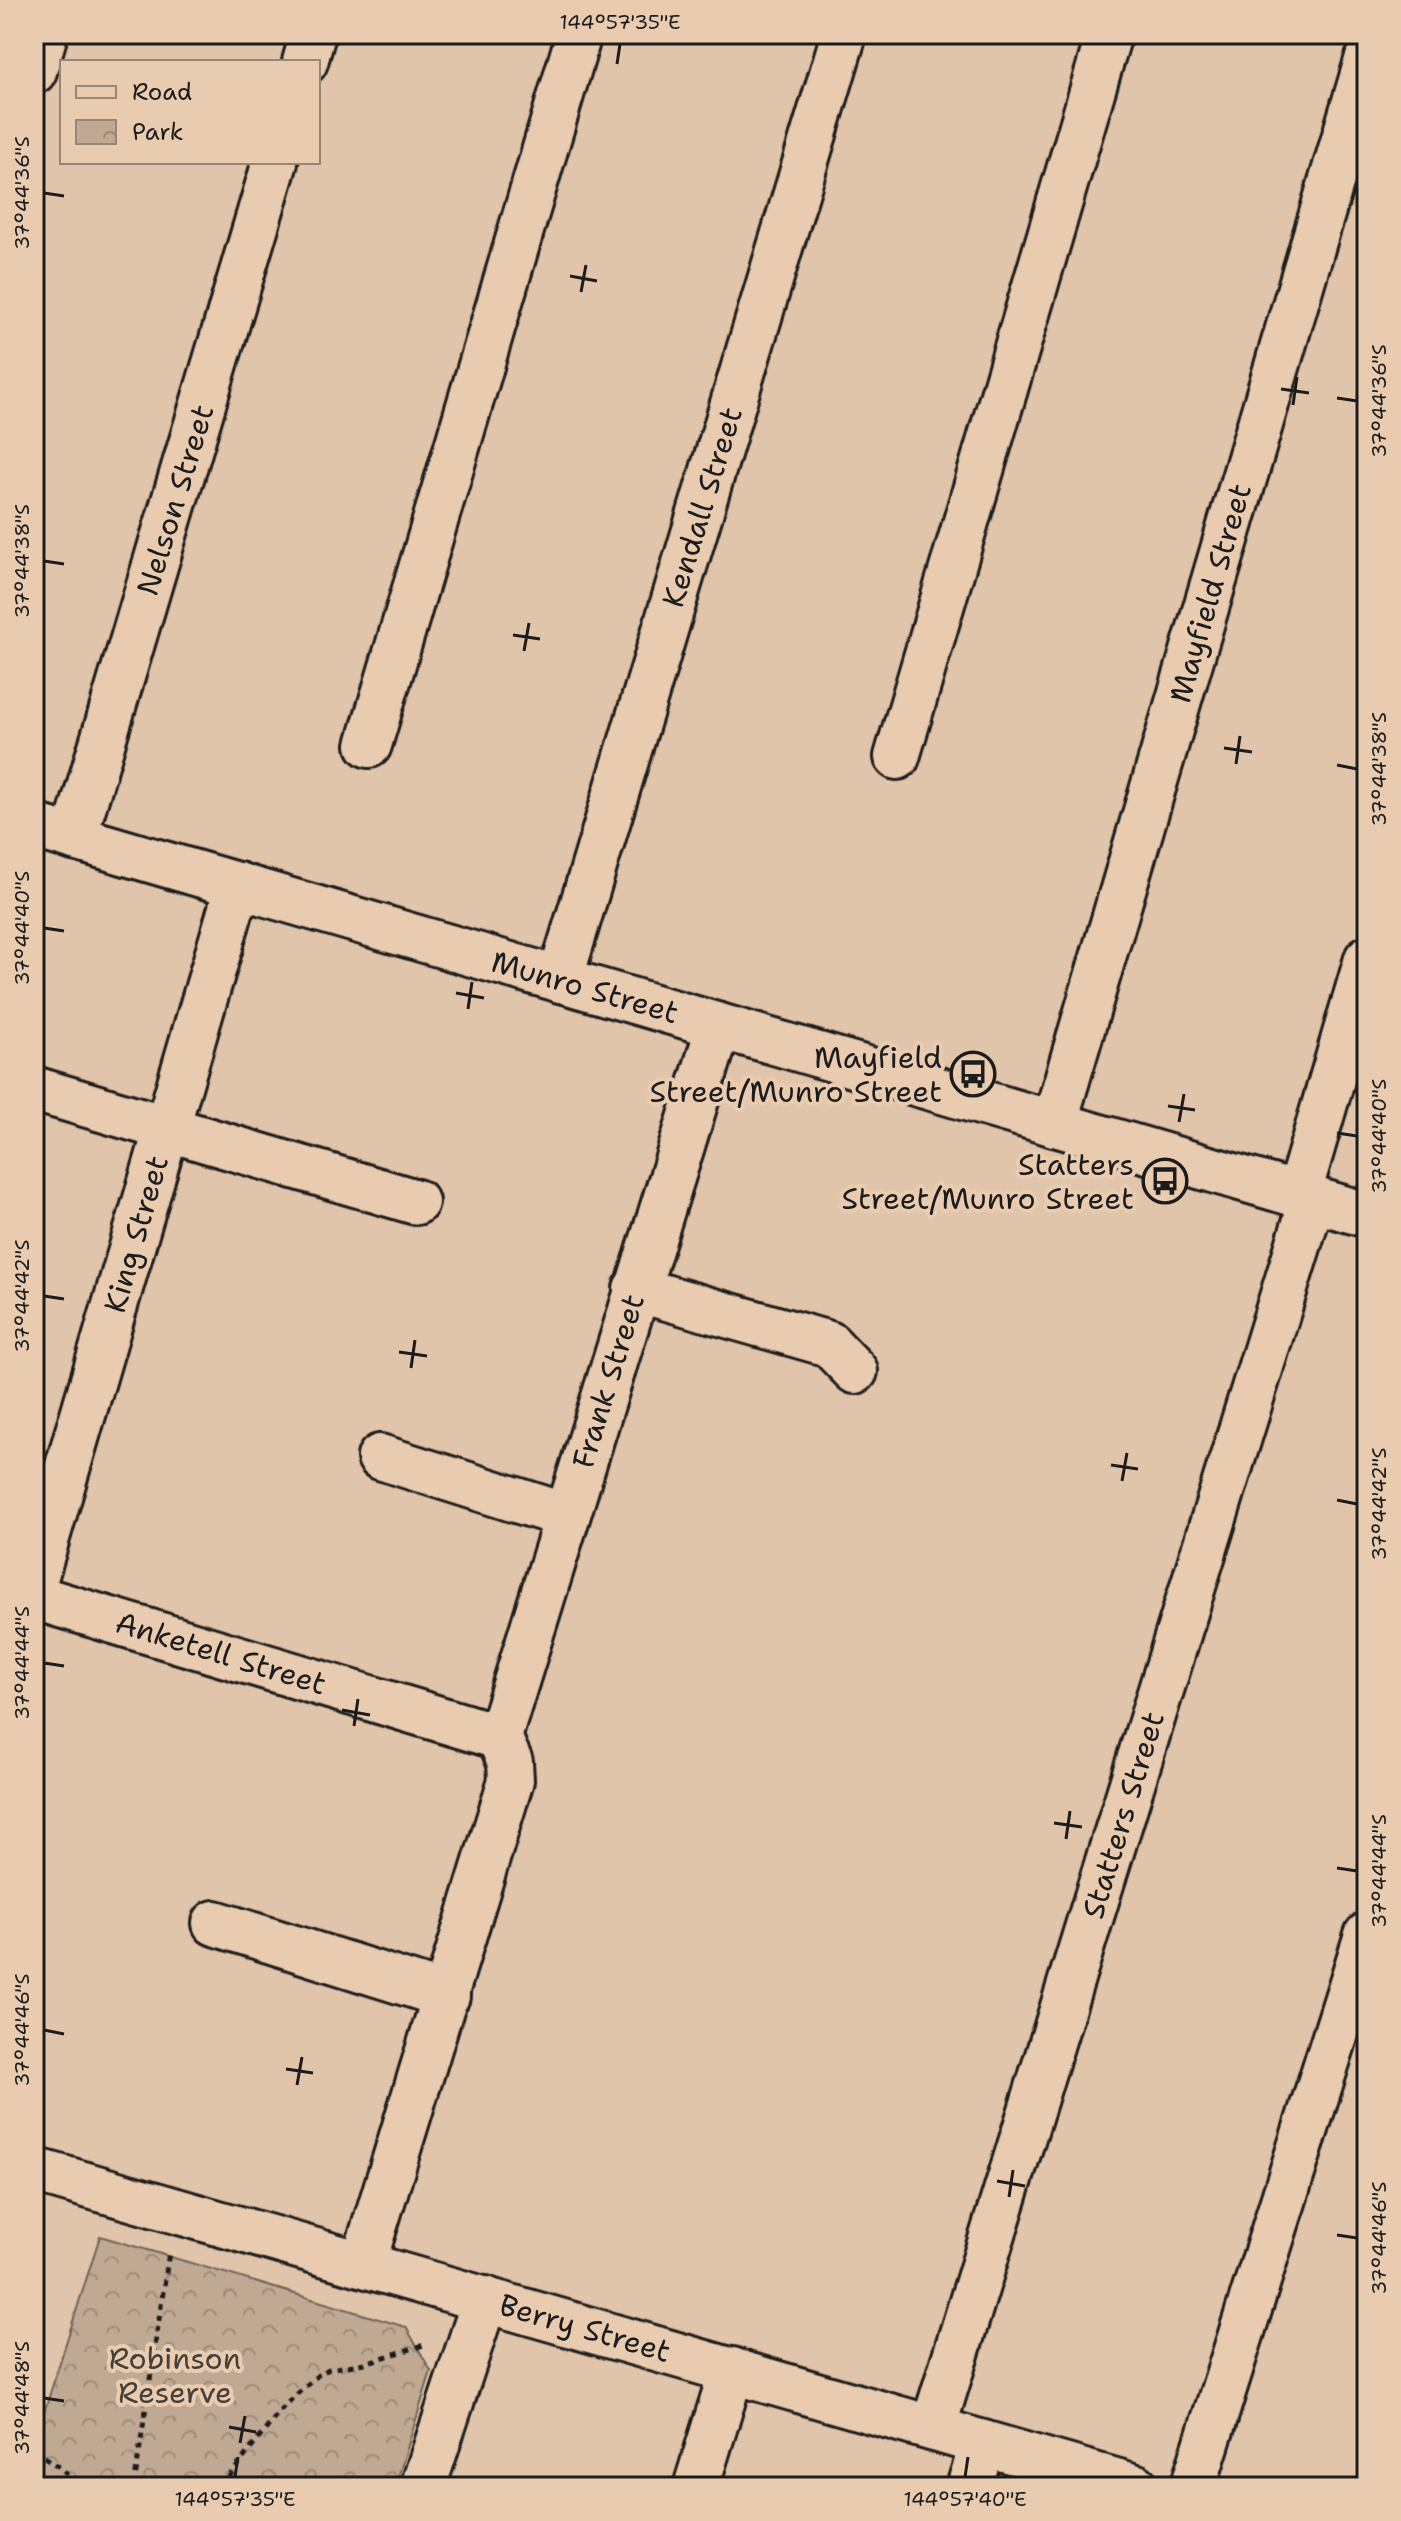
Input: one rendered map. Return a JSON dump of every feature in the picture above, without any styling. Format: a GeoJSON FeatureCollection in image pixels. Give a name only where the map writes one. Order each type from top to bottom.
{"type":"FeatureCollection","features":[{"type":"Feature","properties":{"kind":"street"},"geometry":{"type":"LineString","coordinates":[[34,71],[45,34]]}},
{"type":"Feature","properties":{"kind":"street"},"geometry":{"type":"LineString","coordinates":[[306,60],[313,34]]}},
{"type":"Feature","properties":{"kind":"street"},"geometry":{"type":"LineString","coordinates":[[369,745],[579,34]]}},
{"type":"Feature","properties":{"kind":"street","name":"Kendall Street"},"geometry":{"type":"LineString","coordinates":[[560,980],[844,34]]}},
{"type":"Feature","properties":{"kind":"street"},"geometry":{"type":"LineString","coordinates":[[897,757],[1109,34]]}},
{"type":"Feature","properties":{"kind":"street","name":"Mayfield Street"},"geometry":{"type":"LineString","coordinates":[[1054,1124],[1367,61]]}},
{"type":"Feature","properties":{"kind":"street","name":"Nelson Street"},"geometry":{"type":"LineString","coordinates":[[54,832],[274,164]]}},
{"type":"Feature","properties":{"kind":"street","name":"Munro Street"},"geometry":{"type":"LineString","coordinates":[[54,832],[1367,1215]]}},
{"type":"Feature","properties":{"kind":"street","name":"King Street"},"geometry":{"type":"LineString","coordinates":[[34,1582],[238,885]]}},
{"type":"Feature","properties":{"kind":"street","name":"Statters Street"},"geometry":{"type":"LineString","coordinates":[[933,2428],[1305,1198],[1367,959]]}},
{"type":"Feature","properties":{"kind":"street","name":"Frank Street"},"geometry":{"type":"LineString","coordinates":[[499,1737],[719,1026]]}},
{"type":"Feature","properties":{"kind":"street"},"geometry":{"type":"LineString","coordinates":[[34,1089],[416,1202]]}},
{"type":"Feature","properties":{"kind":"street"},"geometry":{"type":"LineString","coordinates":[[636,1289],[829,1344],[855,1371]]}},
{"type":"Feature","properties":{"kind":"street"},"geometry":{"type":"LineString","coordinates":[[380,1457],[567,1516]]}},
{"type":"Feature","properties":{"kind":"street","name":"Anketell Street"},"geometry":{"type":"LineString","coordinates":[[34,1597],[499,1737]]}},
{"type":"Feature","properties":{"kind":"street"},"geometry":{"type":"LineString","coordinates":[[363,2264],[511,1780],[510,1762],[499,1737]]}},
{"type":"Feature","properties":{"kind":"street"},"geometry":{"type":"LineString","coordinates":[[215,1923],[447,1996]]}},
{"type":"Feature","properties":{"kind":"street"},"geometry":{"type":"LineString","coordinates":[[1193,2487],[1367,1935]]}},
{"type":"Feature","properties":{"kind":"street","name":"Berry Street"},"geometry":{"type":"LineString","coordinates":[[34,2170],[1136,2487]]}},
{"type":"Feature","properties":{"kind":"street"},"geometry":{"type":"LineString","coordinates":[[423,2487],[485,2299]]}},
{"type":"Feature","properties":{"kind":"street"},"geometry":{"type":"LineString","coordinates":[[696,2487],[732,2370]]}},
{"type":"Feature","properties":{"kind":"street"},"geometry":{"type":"LineString","coordinates":[[969,2487],[983,2443]]}},
{"type":"Feature","properties":{"kind":"path"},"geometry":{"type":"LineString","coordinates":[[134,2487],[170,2252],[155,2248]]}},
{"type":"Feature","properties":{"kind":"path"},"geometry":{"type":"LineString","coordinates":[[221,2487],[284,2406],[319,2374],[329,2369],[379,2359],[435,2339]]}},
{"type":"Feature","properties":{"kind":"path"},"geometry":{"type":"LineString","coordinates":[[34,2450],[61,2468],[78,2487]]}},
{"type":"Feature","properties":{"kind":"green space","name":"Robinson Reserve"},"geometry":{"type":"Polygon","coordinates":[[[100,2236],[406,2327],[431,2371],[395,2487],[34,2487],[34,2444],[100,2236]]]}},
{"type":"Feature","properties":{"kind":"place","name":"Mayfield Street/Munro Street"},"geometry":{"type":"Point","coordinates":[973,1074]}},
{"type":"Feature","properties":{"kind":"place","name":"Statters Street/Munro Street"},"geometry":{"type":"Point","coordinates":[1165,1181]}}]}
